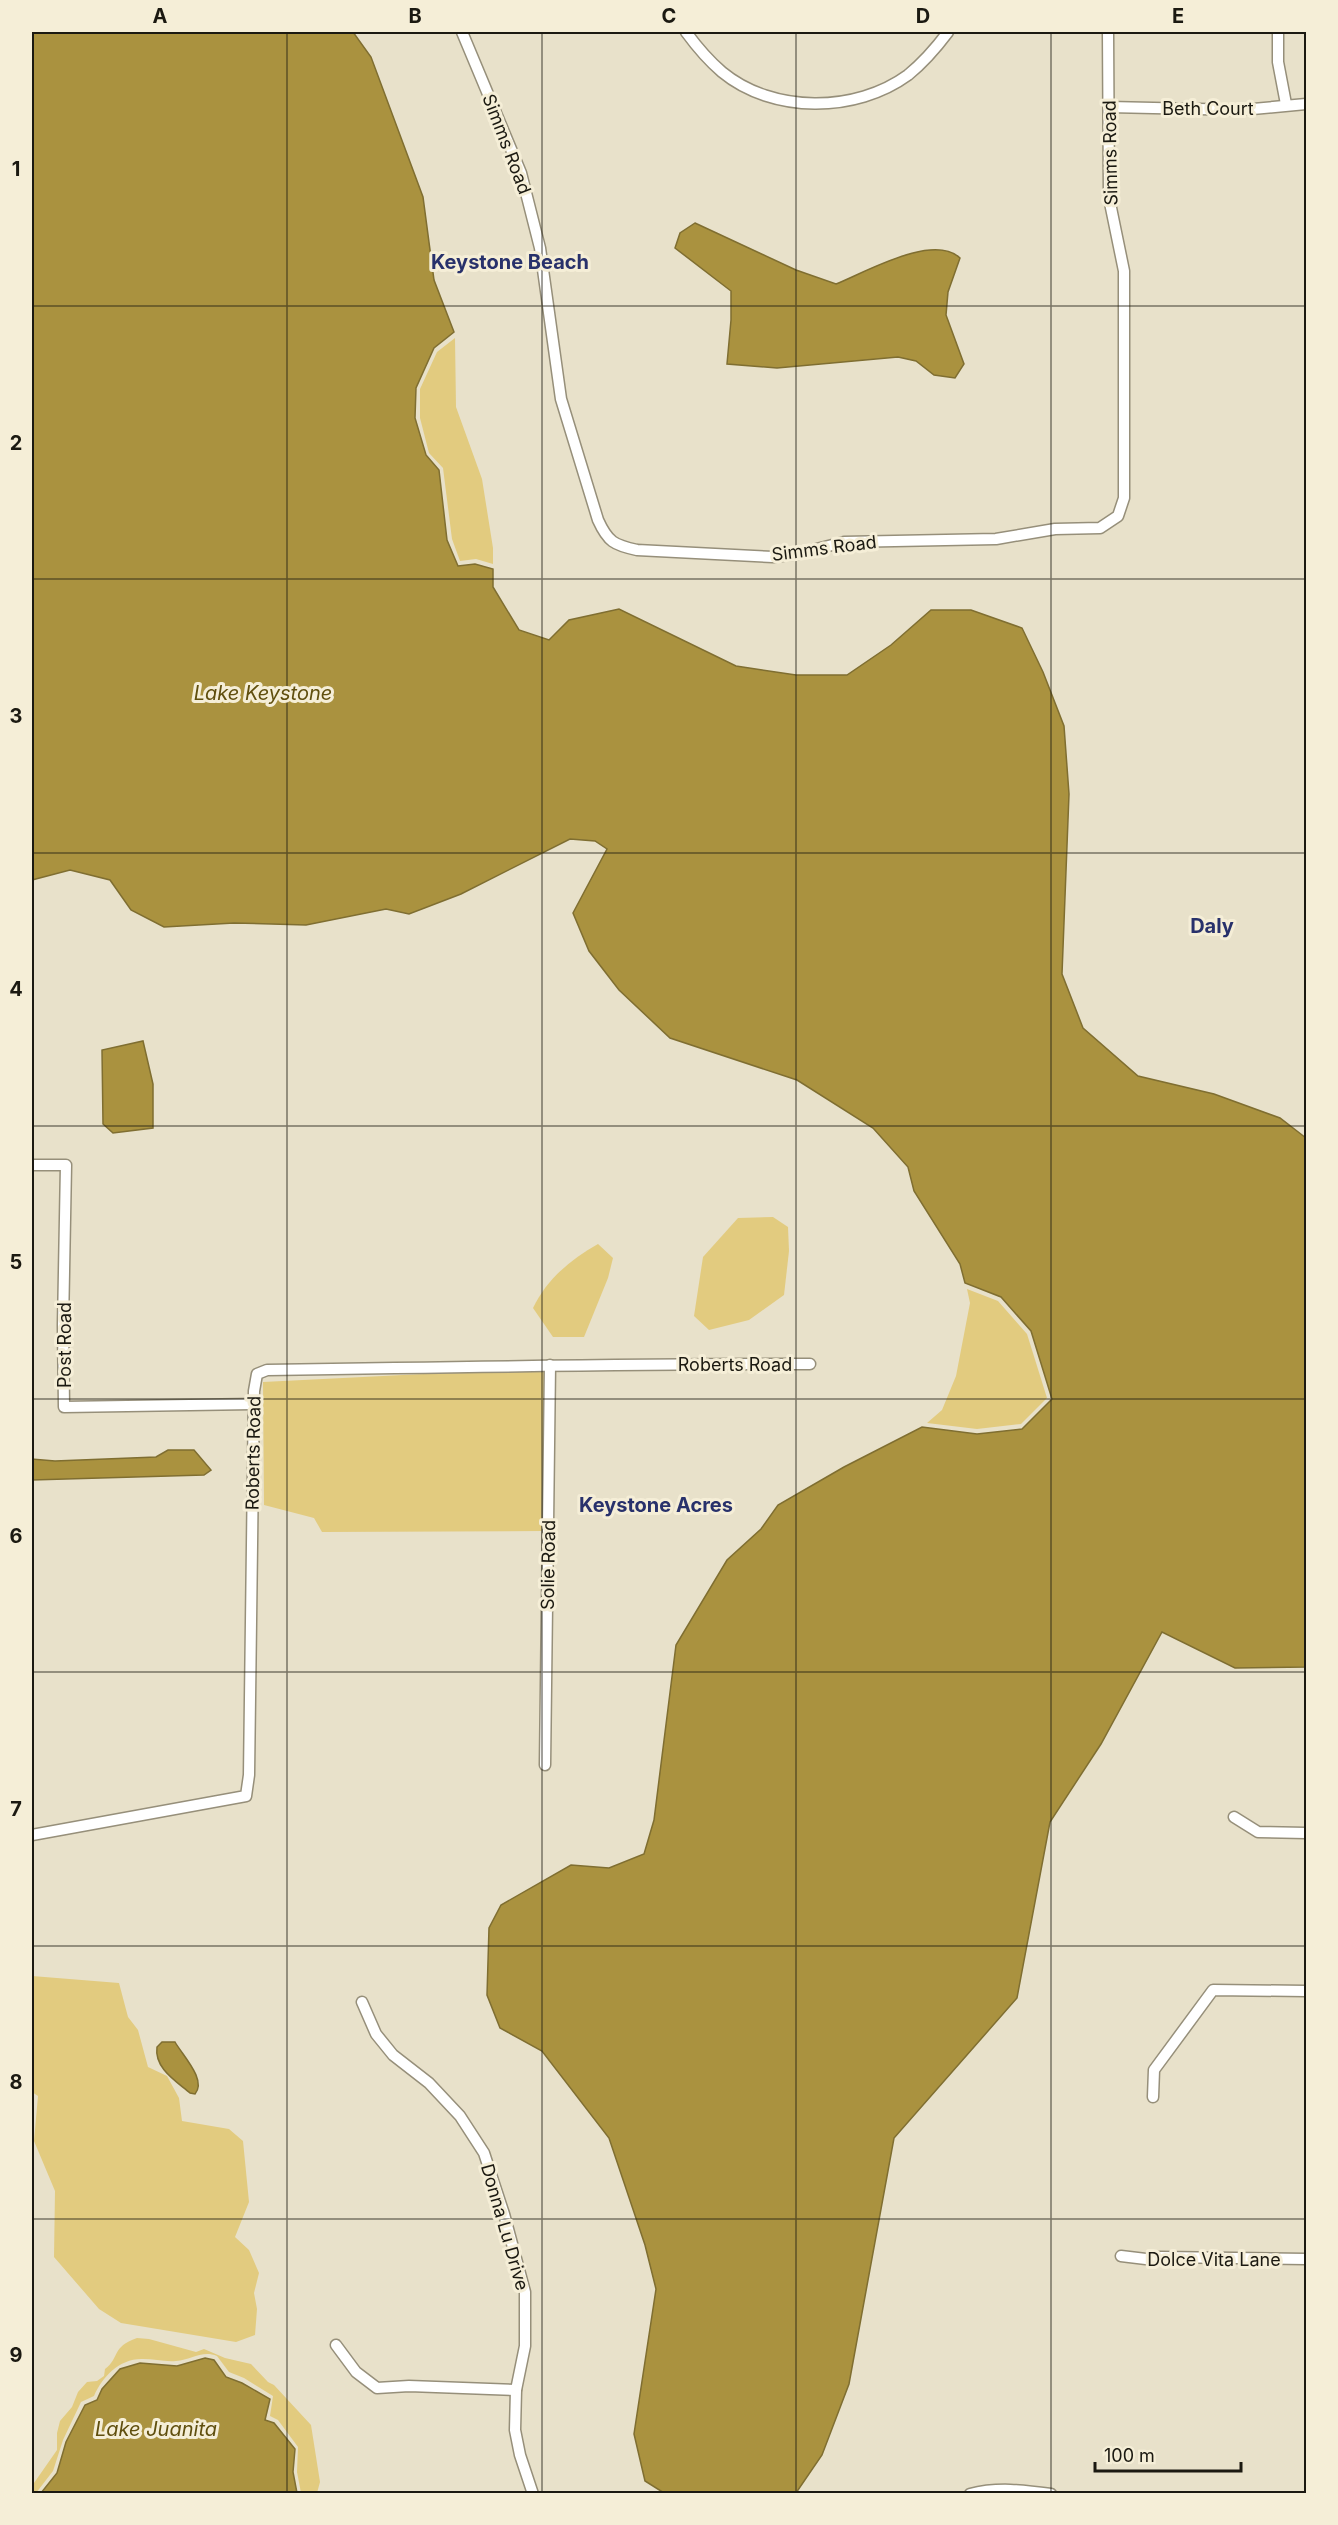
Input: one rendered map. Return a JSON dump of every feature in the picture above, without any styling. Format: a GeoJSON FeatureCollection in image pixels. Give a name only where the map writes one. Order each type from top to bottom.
{"type":"FeatureCollection","features":[{"type":"Feature","properties":{"kind":"street","name":"Simms Road"},"geometry":{"type":"LineString","coordinates":[[462,32],[521,173],[540,248],[561,399],[598,520],[606,538],[621,547],[637,550],[773,557],[797,554],[844,542],[996,539],[1055,529],[1100,528],[1118,516],[1124,498],[1124,271],[1109,198],[1108,32]]}},
{"type":"Feature","properties":{"kind":"street"},"geometry":{"type":"LineString","coordinates":[[686,32],[704,56],[724,74],[750,89],[779,99],[804,103],[839,102],[873,94],[906,76],[933,53],[948,32]]}},
{"type":"Feature","properties":{"kind":"street"},"geometry":{"type":"LineString","coordinates":[[1278,32],[1278,62],[1286,104]]}},
{"type":"Feature","properties":{"kind":"street","name":"Beth Court"},"geometry":{"type":"LineString","coordinates":[[1109,107],[1242,110],[1286,104],[1306,104]]}},
{"type":"Feature","properties":{"kind":"street","name":"Post Road"},"geometry":{"type":"LineString","coordinates":[[32,1165],[66,1165],[64,1407],[253,1404]]}},
{"type":"Feature","properties":{"kind":"street","name":"Roberts Road"},"geometry":{"type":"LineString","coordinates":[[32,1835],[246,1796],[249,1775],[253,1404],[254,1382],[257,1374],[267,1370],[550,1365],[810,1364]]}},
{"type":"Feature","properties":{"kind":"street","name":"Solie Road"},"geometry":{"type":"LineString","coordinates":[[545,1765],[550,1365]]}},
{"type":"Feature","properties":{"kind":"street"},"geometry":{"type":"LineString","coordinates":[[1234,1817],[1258,1832],[1306,1833]]}},
{"type":"Feature","properties":{"kind":"street"},"geometry":{"type":"LineString","coordinates":[[1153,2097],[1154,2070],[1213,1990],[1306,1991]]}},
{"type":"Feature","properties":{"kind":"street","name":"Donna Lu Drive"},"geometry":{"type":"LineString","coordinates":[[362,2002],[376,2034],[393,2055],[429,2083],[460,2116],[484,2153],[504,2214],[525,2292],[525,2346],[516,2390],[515,2430],[520,2455],[533,2493]]}},
{"type":"Feature","properties":{"kind":"street","name":"Dolce Vita Lane"},"geometry":{"type":"LineString","coordinates":[[1121,2256],[1154,2260],[1160,2257],[1306,2259]]}},
{"type":"Feature","properties":{"kind":"street"},"geometry":{"type":"LineString","coordinates":[[336,2345],[356,2372],[377,2388],[409,2386],[516,2390]]}},
{"type":"Feature","properties":{"kind":"street"},"geometry":{"type":"LineString","coordinates":[[970,2493],[988,2489],[1015,2489],[1051,2493]]}},
{"type":"Feature","properties":{"kind":"shaded area"},"geometry":{"type":"Polygon","coordinates":[[[455,338],[456,407],[482,479],[493,548],[493,564],[476,559],[460,561],[452,539],[443,468],[429,453],[420,418],[420,389],[437,352],[455,338]]]}},
{"type":"Feature","properties":{"kind":"shaded area"},"geometry":{"type":"Polygon","coordinates":[[[773,1217],[788,1227],[789,1251],[784,1295],[749,1320],[709,1330],[694,1316],[703,1257],[738,1218],[773,1217]]]}},
{"type":"Feature","properties":{"kind":"shaded area"},"geometry":{"type":"Polygon","coordinates":[[[598,1244],[613,1258],[608,1278],[584,1337],[553,1337],[533,1308],[545,1288],[560,1271],[598,1244]]]}},
{"type":"Feature","properties":{"kind":"shaded area"},"geometry":{"type":"Polygon","coordinates":[[[967,1289],[998,1301],[1027,1334],[1047,1398],[1021,1424],[977,1429],[927,1423],[942,1410],[956,1376],[970,1303],[967,1289]]]}},
{"type":"Feature","properties":{"kind":"shaded area"},"geometry":{"type":"Polygon","coordinates":[[[545,1371],[543,1531],[322,1532],[314,1518],[264,1505],[263,1382],[443,1373],[545,1371]]]}},
{"type":"Feature","properties":{"kind":"shaded area"},"geometry":{"type":"Polygon","coordinates":[[[32,1976],[119,1983],[128,2017],[138,2030],[148,2067],[167,2076],[179,2098],[182,2121],[229,2129],[243,2141],[249,2202],[235,2237],[249,2250],[259,2273],[254,2293],[257,2309],[255,2335],[236,2342],[121,2323],[99,2309],[54,2257],[55,2191],[34,2141],[38,2096],[32,2092],[32,1976]]]}},
{"type":"Feature","properties":{"kind":"shaded area"},"geometry":{"type":"Polygon","coordinates":[[[137,2338],[196,2352],[204,2349],[225,2358],[251,2364],[311,2425],[320,2482],[317,2493],[301,2493],[297,2472],[298,2447],[278,2420],[270,2416],[273,2396],[244,2378],[229,2372],[217,2356],[206,2354],[176,2361],[147,2359],[119,2365],[102,2382],[94,2396],[81,2402],[63,2440],[53,2471],[36,2493],[32,2493],[34,2483],[57,2450],[60,2421],[72,2407],[78,2392],[87,2382],[97,2381],[104,2376],[105,2369],[113,2361],[119,2349],[137,2338]]]}},
{"type":"Feature","properties":{"kind":"water","name":"Lake Keystone"},"geometry":{"type":"Polygon","coordinates":[[[32,32],[353,32],[371,57],[423,197],[434,280],[454,332],[434,348],[416,388],[415,418],[426,455],[439,470],[447,540],[458,566],[475,564],[493,569],[493,587],[519,630],[549,640],[569,620],[619,609],[736,666],[796,675],[847,675],[891,645],[931,610],[971,610],[1022,628],[1043,672],[1064,726],[1069,794],[1062,974],[1083,1028],[1138,1076],[1214,1094],[1280,1118],[1306,1138],[1306,1667],[1235,1668],[1162,1632],[1101,1744],[1050,1822],[1017,1998],[894,2138],[849,2384],[822,2455],[796,2493],[664,2493],[645,2481],[634,2434],[656,2289],[645,2245],[609,2138],[542,2051],[500,2028],[487,1995],[489,1928],[501,1905],[571,1865],[609,1868],[644,1854],[654,1820],[676,1645],[727,1560],[761,1529],[778,1505],[844,1467],[922,1427],[977,1434],[1022,1429],[1052,1399],[1031,1331],[1001,1297],[965,1283],[960,1264],[914,1191],[908,1167],[873,1128],[797,1080],[670,1038],[619,990],[589,951],[573,913],[607,849],[595,841],[570,839],[461,894],[409,914],[386,909],[306,925],[234,923],[164,927],[131,910],[110,880],[70,870],[32,880],[32,32]]]}},
{"type":"Feature","properties":{"kind":"water"},"geometry":{"type":"Polygon","coordinates":[[[695,223],[796,270],[836,284],[899,257],[933,250],[948,251],[960,258],[948,292],[946,315],[964,364],[955,378],[934,375],[916,361],[898,357],[777,368],[727,364],[731,291],[675,248],[680,233],[695,223]]]}},
{"type":"Feature","properties":{"kind":"water"},"geometry":{"type":"Polygon","coordinates":[[[143,1041],[153,1084],[153,1128],[113,1133],[103,1124],[102,1050],[143,1041]]]}},
{"type":"Feature","properties":{"kind":"water"},"geometry":{"type":"Polygon","coordinates":[[[168,1450],[194,1450],[211,1470],[204,1475],[32,1480],[32,1459],[55,1461],[156,1457],[168,1450]]]}},
{"type":"Feature","properties":{"kind":"water"},"geometry":{"type":"Polygon","coordinates":[[[162,2042],[175,2042],[188,2061],[198,2082],[195,2094],[190,2093],[162,2068],[157,2055],[157,2047],[162,2042]]]}},
{"type":"Feature","properties":{"kind":"water","name":"Lake Juanita"},"geometry":{"type":"Polygon","coordinates":[[[205,2358],[214,2360],[226,2377],[270,2399],[265,2420],[274,2423],[295,2449],[293,2472],[297,2493],[41,2493],[57,2473],[66,2442],[85,2405],[97,2400],[102,2389],[120,2369],[140,2363],[177,2366],[205,2358]]]}},
{"type":"Feature","properties":{"kind":"district","name":"Keystone Beach"},"geometry":{"type":"Point","coordinates":[510,262]}},
{"type":"Feature","properties":{"kind":"district","name":"Daly"},"geometry":{"type":"Point","coordinates":[1212,926]}},
{"type":"Feature","properties":{"kind":"district","name":"Keystone Acres"},"geometry":{"type":"Point","coordinates":[656,1505]}}]}
